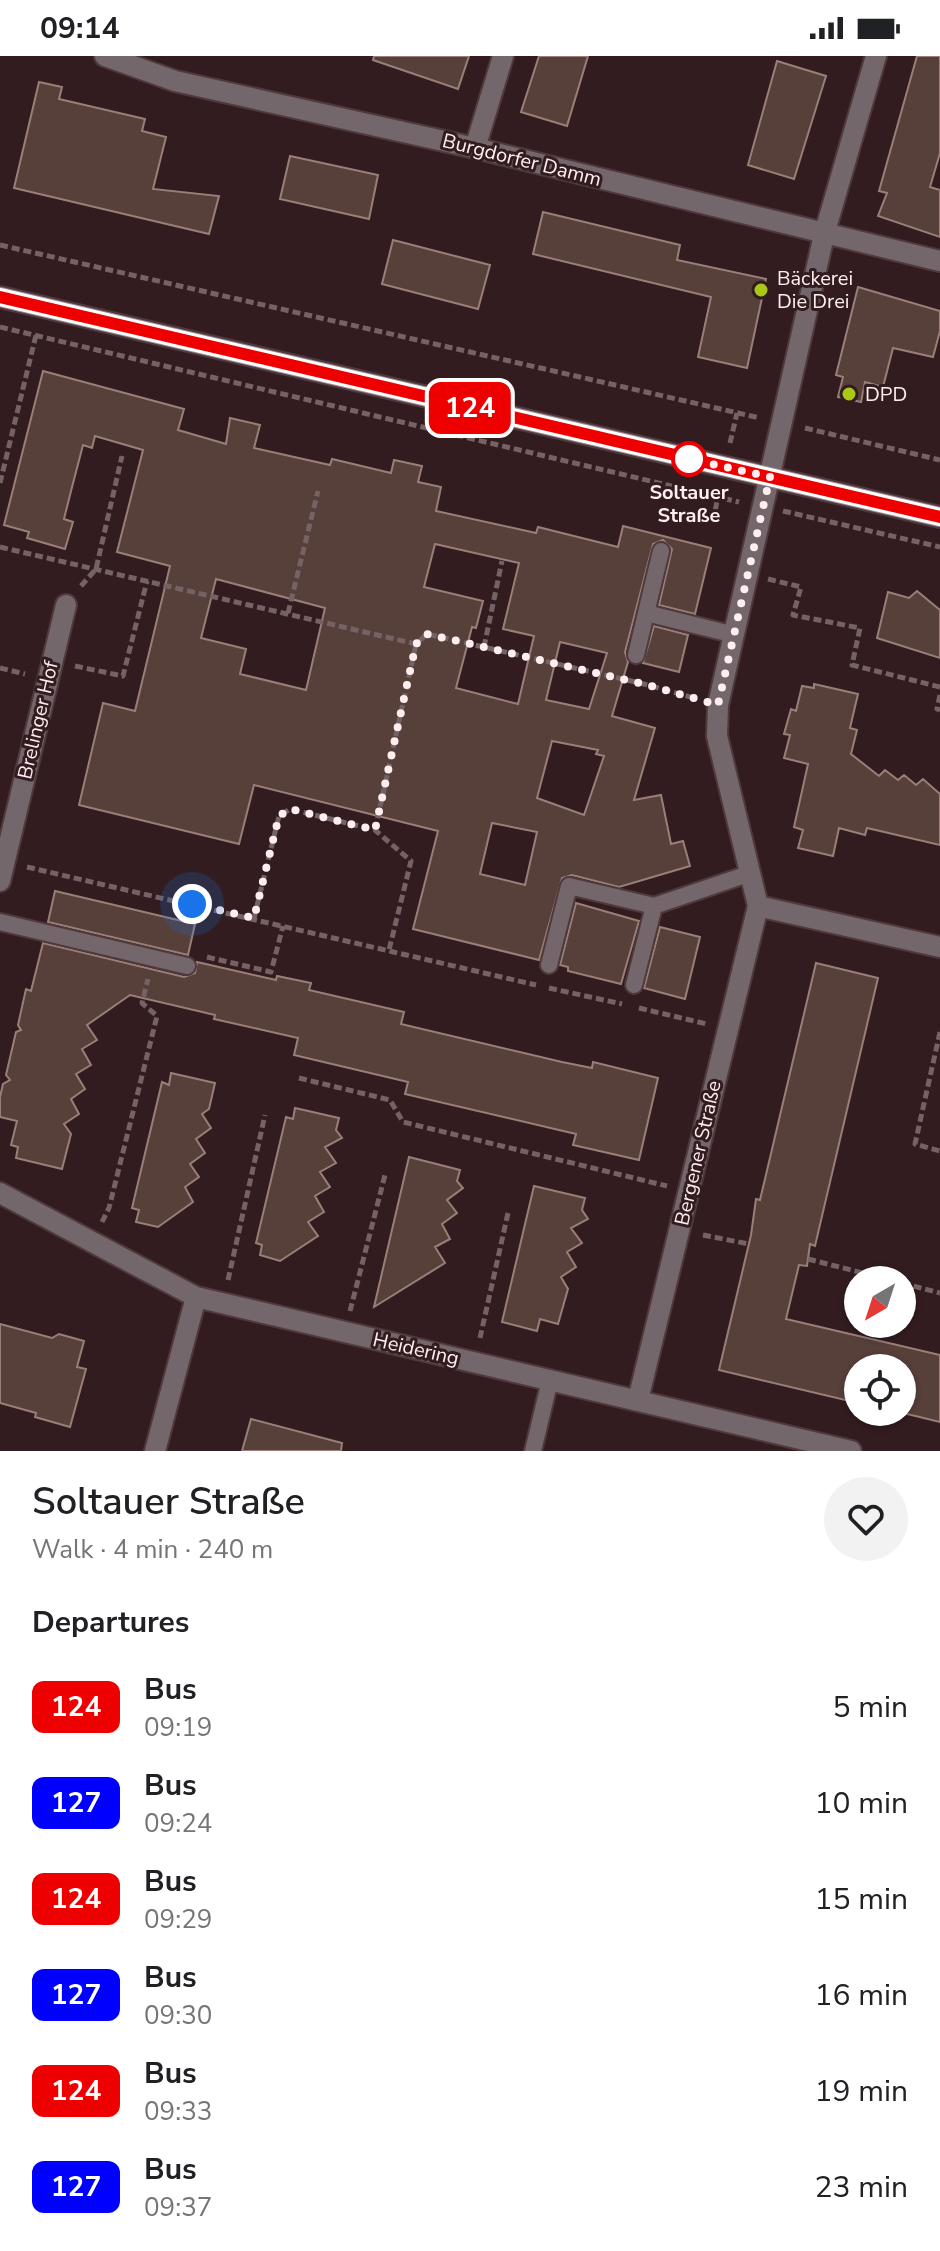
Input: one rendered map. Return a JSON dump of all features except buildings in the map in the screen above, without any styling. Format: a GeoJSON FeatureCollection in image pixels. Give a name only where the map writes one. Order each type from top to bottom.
{"type":"FeatureCollection","features":[{"type":"Feature","properties":{"kind":"street","name":"Burgdorfer Damm"},"geometry":{"type":"LineString","coordinates":[[105,56],[175,81],[475,148],[940,261]]}},
{"type":"Feature","properties":{"kind":"street"},"geometry":{"type":"LineString","coordinates":[[475,148],[503,56]]}},
{"type":"Feature","properties":{"kind":"street"},"geometry":{"type":"LineString","coordinates":[[770,477],[824,235],[876,56]]}},
{"type":"Feature","properties":{"kind":"street"},"geometry":{"type":"LineString","coordinates":[[0,297],[940,517]]}},
{"type":"Feature","properties":{"kind":"street","name":"Bergener Straße"},"geometry":{"type":"LineString","coordinates":[[638,1400],[758,906],[717,736],[718,705],[770,477]]}},
{"type":"Feature","properties":{"kind":"street","name":"Brelinger Hof"},"geometry":{"type":"LineString","coordinates":[[2,872],[66,605]]}},
{"type":"Feature","properties":{"kind":"street"},"geometry":{"type":"LineString","coordinates":[[758,906],[940,947]]}},
{"type":"Feature","properties":{"kind":"street","name":"Heidering"},"geometry":{"type":"LineString","coordinates":[[0,1193],[196,1297],[851,1451]]}},
{"type":"Feature","properties":{"kind":"street"},"geometry":{"type":"LineString","coordinates":[[155,1451],[196,1297]]}},
{"type":"Feature","properties":{"kind":"lane"},"geometry":{"type":"LineString","coordinates":[[636,655],[661,551]]}},
{"type":"Feature","properties":{"kind":"lane"},"geometry":{"type":"LineString","coordinates":[[646,613],[735,635]]}},
{"type":"Feature","properties":{"kind":"lane"},"geometry":{"type":"LineString","coordinates":[[549,965],[569,886],[654,906],[751,873]]}},
{"type":"Feature","properties":{"kind":"lane"},"geometry":{"type":"LineString","coordinates":[[634,985],[654,906]]}},
{"type":"Feature","properties":{"kind":"lane"},"geometry":{"type":"LineString","coordinates":[[0,922],[187,966]]}},
{"type":"Feature","properties":{"kind":"lane"},"geometry":{"type":"LineString","coordinates":[[533,1451],[550,1380]]}},
{"type":"Feature","properties":{"kind":"path"},"geometry":{"type":"LineString","coordinates":[[0,245],[940,460]]}},
{"type":"Feature","properties":{"kind":"path"},"geometry":{"type":"LineString","coordinates":[[0,327],[940,547]]}},
{"type":"Feature","properties":{"kind":"path"},"geometry":{"type":"LineString","coordinates":[[0,483],[36,335]]}},
{"type":"Feature","properties":{"kind":"path"},"geometry":{"type":"LineString","coordinates":[[96,569],[122,456]]}},
{"type":"Feature","properties":{"kind":"path"},"geometry":{"type":"LineString","coordinates":[[288,613],[318,491]]}},
{"type":"Feature","properties":{"kind":"path"},"geometry":{"type":"LineString","coordinates":[[0,547],[416,644]]}},
{"type":"Feature","properties":{"kind":"path"},"geometry":{"type":"LineString","coordinates":[[484,647],[502,561]]}},
{"type":"Feature","properties":{"kind":"path"},"geometry":{"type":"LineString","coordinates":[[750,574],[801,587],[793,615],[860,628],[852,665],[940,687]]}},
{"type":"Feature","properties":{"kind":"path"},"geometry":{"type":"LineString","coordinates":[[46,679],[72,666],[123,676],[147,581]]}},
{"type":"Feature","properties":{"kind":"path"},"geometry":{"type":"LineString","coordinates":[[375,830],[416,644],[427,634],[644,684],[718,705]]}},
{"type":"Feature","properties":{"kind":"path"},"geometry":{"type":"LineString","coordinates":[[940,695],[937,709],[940,710]]}},
{"type":"Feature","properties":{"kind":"path"},"geometry":{"type":"LineString","coordinates":[[254,918],[279,816],[290,809],[375,830],[411,861],[389,950]]}},
{"type":"Feature","properties":{"kind":"path"},"geometry":{"type":"LineString","coordinates":[[2,872],[254,918],[623,1005]]}},
{"type":"Feature","properties":{"kind":"path"},"geometry":{"type":"LineString","coordinates":[[187,966],[198,955],[271,972],[283,926]]}},
{"type":"Feature","properties":{"kind":"path"},"geometry":{"type":"LineString","coordinates":[[91,1242],[109,1208],[157,1016],[142,1003],[153,958]]}},
{"type":"Feature","properties":{"kind":"path"},"geometry":{"type":"LineString","coordinates":[[638,1008],[728,1029]]}},
{"type":"Feature","properties":{"kind":"path"},"geometry":{"type":"LineString","coordinates":[[940,1032],[915,1144],[940,1151]]}},
{"type":"Feature","properties":{"kind":"path"},"geometry":{"type":"LineString","coordinates":[[299,1078],[390,1100],[403,1122],[689,1192]]}},
{"type":"Feature","properties":{"kind":"path"},"geometry":{"type":"LineString","coordinates":[[222,1304],[265,1115]]}},
{"type":"Feature","properties":{"kind":"path"},"geometry":{"type":"LineString","coordinates":[[345,1332],[385,1175]]}},
{"type":"Feature","properties":{"kind":"path"},"geometry":{"type":"LineString","coordinates":[[474,1362],[508,1213]]}},
{"type":"Feature","properties":{"kind":"path"},"geometry":{"type":"LineString","coordinates":[[680,1230],[749,1244]]}},
{"type":"Feature","properties":{"kind":"path"},"geometry":{"type":"LineString","coordinates":[[808,1259],[844,1268]]}},
{"type":"Feature","properties":{"kind":"path"},"geometry":{"type":"LineString","coordinates":[[916,1287],[940,1293]]}},
{"type":"Feature","properties":{"kind":"bus line","name":"124"},"geometry":{"type":"LineString","coordinates":[[0,297],[940,517]]}},
{"type":"Feature","properties":{"kind":"place","name":"Bäckerei Die Drei"},"geometry":{"type":"Point","coordinates":[761,290]}},
{"type":"Feature","properties":{"kind":"place","name":"DPD"},"geometry":{"type":"Point","coordinates":[849,394]}},
{"type":"Feature","properties":{"kind":"place","name":"Soltauer Straße"},"geometry":{"type":"Point","coordinates":[689,459]}},
{"type":"Feature","properties":{"kind":"route"},"geometry":{"type":"LineString","coordinates":[[192,904],[254,918],[279,816],[290,809],[375,830],[416,644],[427,634],[644,684],[718,705],[770,477],[689,459]]}}]}
